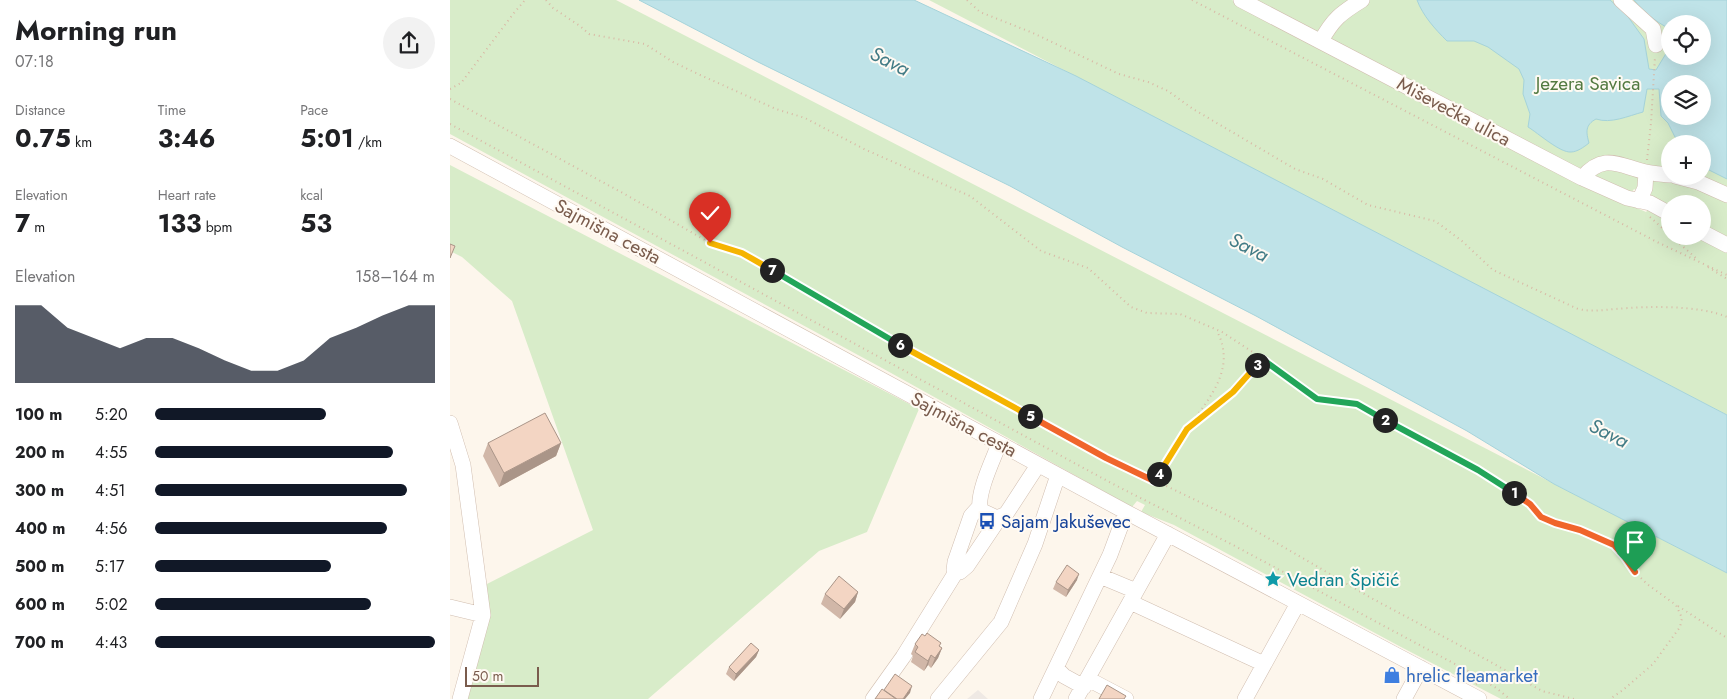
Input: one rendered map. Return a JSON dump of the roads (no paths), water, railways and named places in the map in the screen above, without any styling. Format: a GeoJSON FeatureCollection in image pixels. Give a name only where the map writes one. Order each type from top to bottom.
{"type":"FeatureCollection","features":[{"type":"Feature","properties":{"kind":"street","name":"Miševečka ulica"},"geometry":{"type":"LineString","coordinates":[[1241,0],[1582,178],[1612,192],[1639,200],[1661,210]]}},
{"type":"Feature","properties":{"kind":"street"},"geometry":{"type":"LineString","coordinates":[[1321,41],[1332,21],[1345,10],[1362,0]]}},
{"type":"Feature","properties":{"kind":"street"},"geometry":{"type":"LineString","coordinates":[[1621,0],[1653,29],[1656,45]]}},
{"type":"Feature","properties":{"kind":"street","name":"Sajmišna cesta"},"geometry":{"type":"LineString","coordinates":[[450,146],[1038,465],[1479,699]]}},
{"type":"Feature","properties":{"kind":"street"},"geometry":{"type":"LineString","coordinates":[[1582,178],[1588,171],[1606,161],[1624,164],[1646,172],[1661,174]]}},
{"type":"Feature","properties":{"kind":"street"},"geometry":{"type":"LineString","coordinates":[[1639,200],[1645,188],[1646,172]]}},
{"type":"Feature","properties":{"kind":"street"},"geometry":{"type":"LineString","coordinates":[[1705,185],[1727,195]]}},
{"type":"Feature","properties":{"kind":"street"},"geometry":{"type":"LineString","coordinates":[[1711,237],[1727,245]]}},
{"type":"Feature","properties":{"kind":"street"},"geometry":{"type":"LineString","coordinates":[[450,423],[463,465],[482,614],[460,699]]}},
{"type":"Feature","properties":{"kind":"street"},"geometry":{"type":"LineString","coordinates":[[1000,444],[989,470],[979,503],[980,510],[997,518],[1006,514],[1038,465]]}},
{"type":"Feature","properties":{"kind":"street"},"geometry":{"type":"LineString","coordinates":[[938,699],[1002,622],[1035,544],[1058,475]]}},
{"type":"Feature","properties":{"kind":"street"},"geometry":{"type":"LineString","coordinates":[[956,572],[954,570],[955,562],[971,516],[980,506]]}},
{"type":"Feature","properties":{"kind":"street"},"geometry":{"type":"LineString","coordinates":[[1041,699],[1110,555],[1126,512]]}},
{"type":"Feature","properties":{"kind":"street"},"geometry":{"type":"LineString","coordinates":[[873,699],[903,657],[956,572],[960,572],[967,566],[1000,517]]}},
{"type":"Feature","properties":{"kind":"street"},"geometry":{"type":"LineString","coordinates":[[1083,688],[1168,534]]}},
{"type":"Feature","properties":{"kind":"street"},"geometry":{"type":"LineString","coordinates":[[1100,576],[1133,597],[1264,664]]}},
{"type":"Feature","properties":{"kind":"street"},"geometry":{"type":"LineString","coordinates":[[1249,698],[1264,664],[1298,603]]}},
{"type":"Feature","properties":{"kind":"street"},"geometry":{"type":"LineString","coordinates":[[450,608],[482,614]]}},
{"type":"Feature","properties":{"kind":"street"},"geometry":{"type":"LineString","coordinates":[[1056,668],[1064,676],[1083,688],[1126,699]]}},
{"type":"Feature","properties":{"kind":"street"},"geometry":{"type":"LineString","coordinates":[[1404,699],[1421,668]]}},
{"type":"Feature","properties":{"kind":"street"},"geometry":{"type":"LineString","coordinates":[[450,677],[465,680]]}},
{"type":"Feature","properties":{"kind":"water","name":"Sava"},"geometry":{"type":"Polygon","coordinates":[[[639,0],[914,0],[1076,76],[1727,415],[1727,573],[1554,484],[1467,431],[1256,316],[1122,247],[1010,186],[758,62],[639,0]]]}},
{"type":"Feature","properties":{"kind":"water"},"geometry":{"type":"Polygon","coordinates":[[[1417,0],[1610,0],[1626,14],[1644,39],[1649,69],[1656,70],[1661,62],[1661,65],[1711,65],[1711,15],[1661,15],[1661,24],[1650,16],[1634,0],[1727,0],[1727,179],[1711,171],[1711,135],[1674,135],[1669,125],[1711,125],[1711,75],[1661,75],[1661,116],[1659,89],[1647,89],[1643,112],[1614,120],[1596,119],[1592,121],[1587,129],[1589,143],[1576,151],[1566,151],[1555,146],[1528,127],[1530,114],[1523,94],[1524,80],[1519,69],[1488,47],[1474,41],[1447,41],[1423,11],[1417,0]]]}},
{"type":"Feature","properties":{"kind":"place","name":"Sajam Jakuševec"},"geometry":{"type":"Point","coordinates":[987,521]}},
{"type":"Feature","properties":{"kind":"place","name":"Vedran Špičić"},"geometry":{"type":"Point","coordinates":[1273,579]}},
{"type":"Feature","properties":{"kind":"place","name":"hrelic fleamarket"},"geometry":{"type":"Point","coordinates":[1392,675]}},
{"type":"Feature","properties":{"kind":"park label","name":"Jezera Savica"},"geometry":{"type":"Point","coordinates":[1588,83]}}]}
